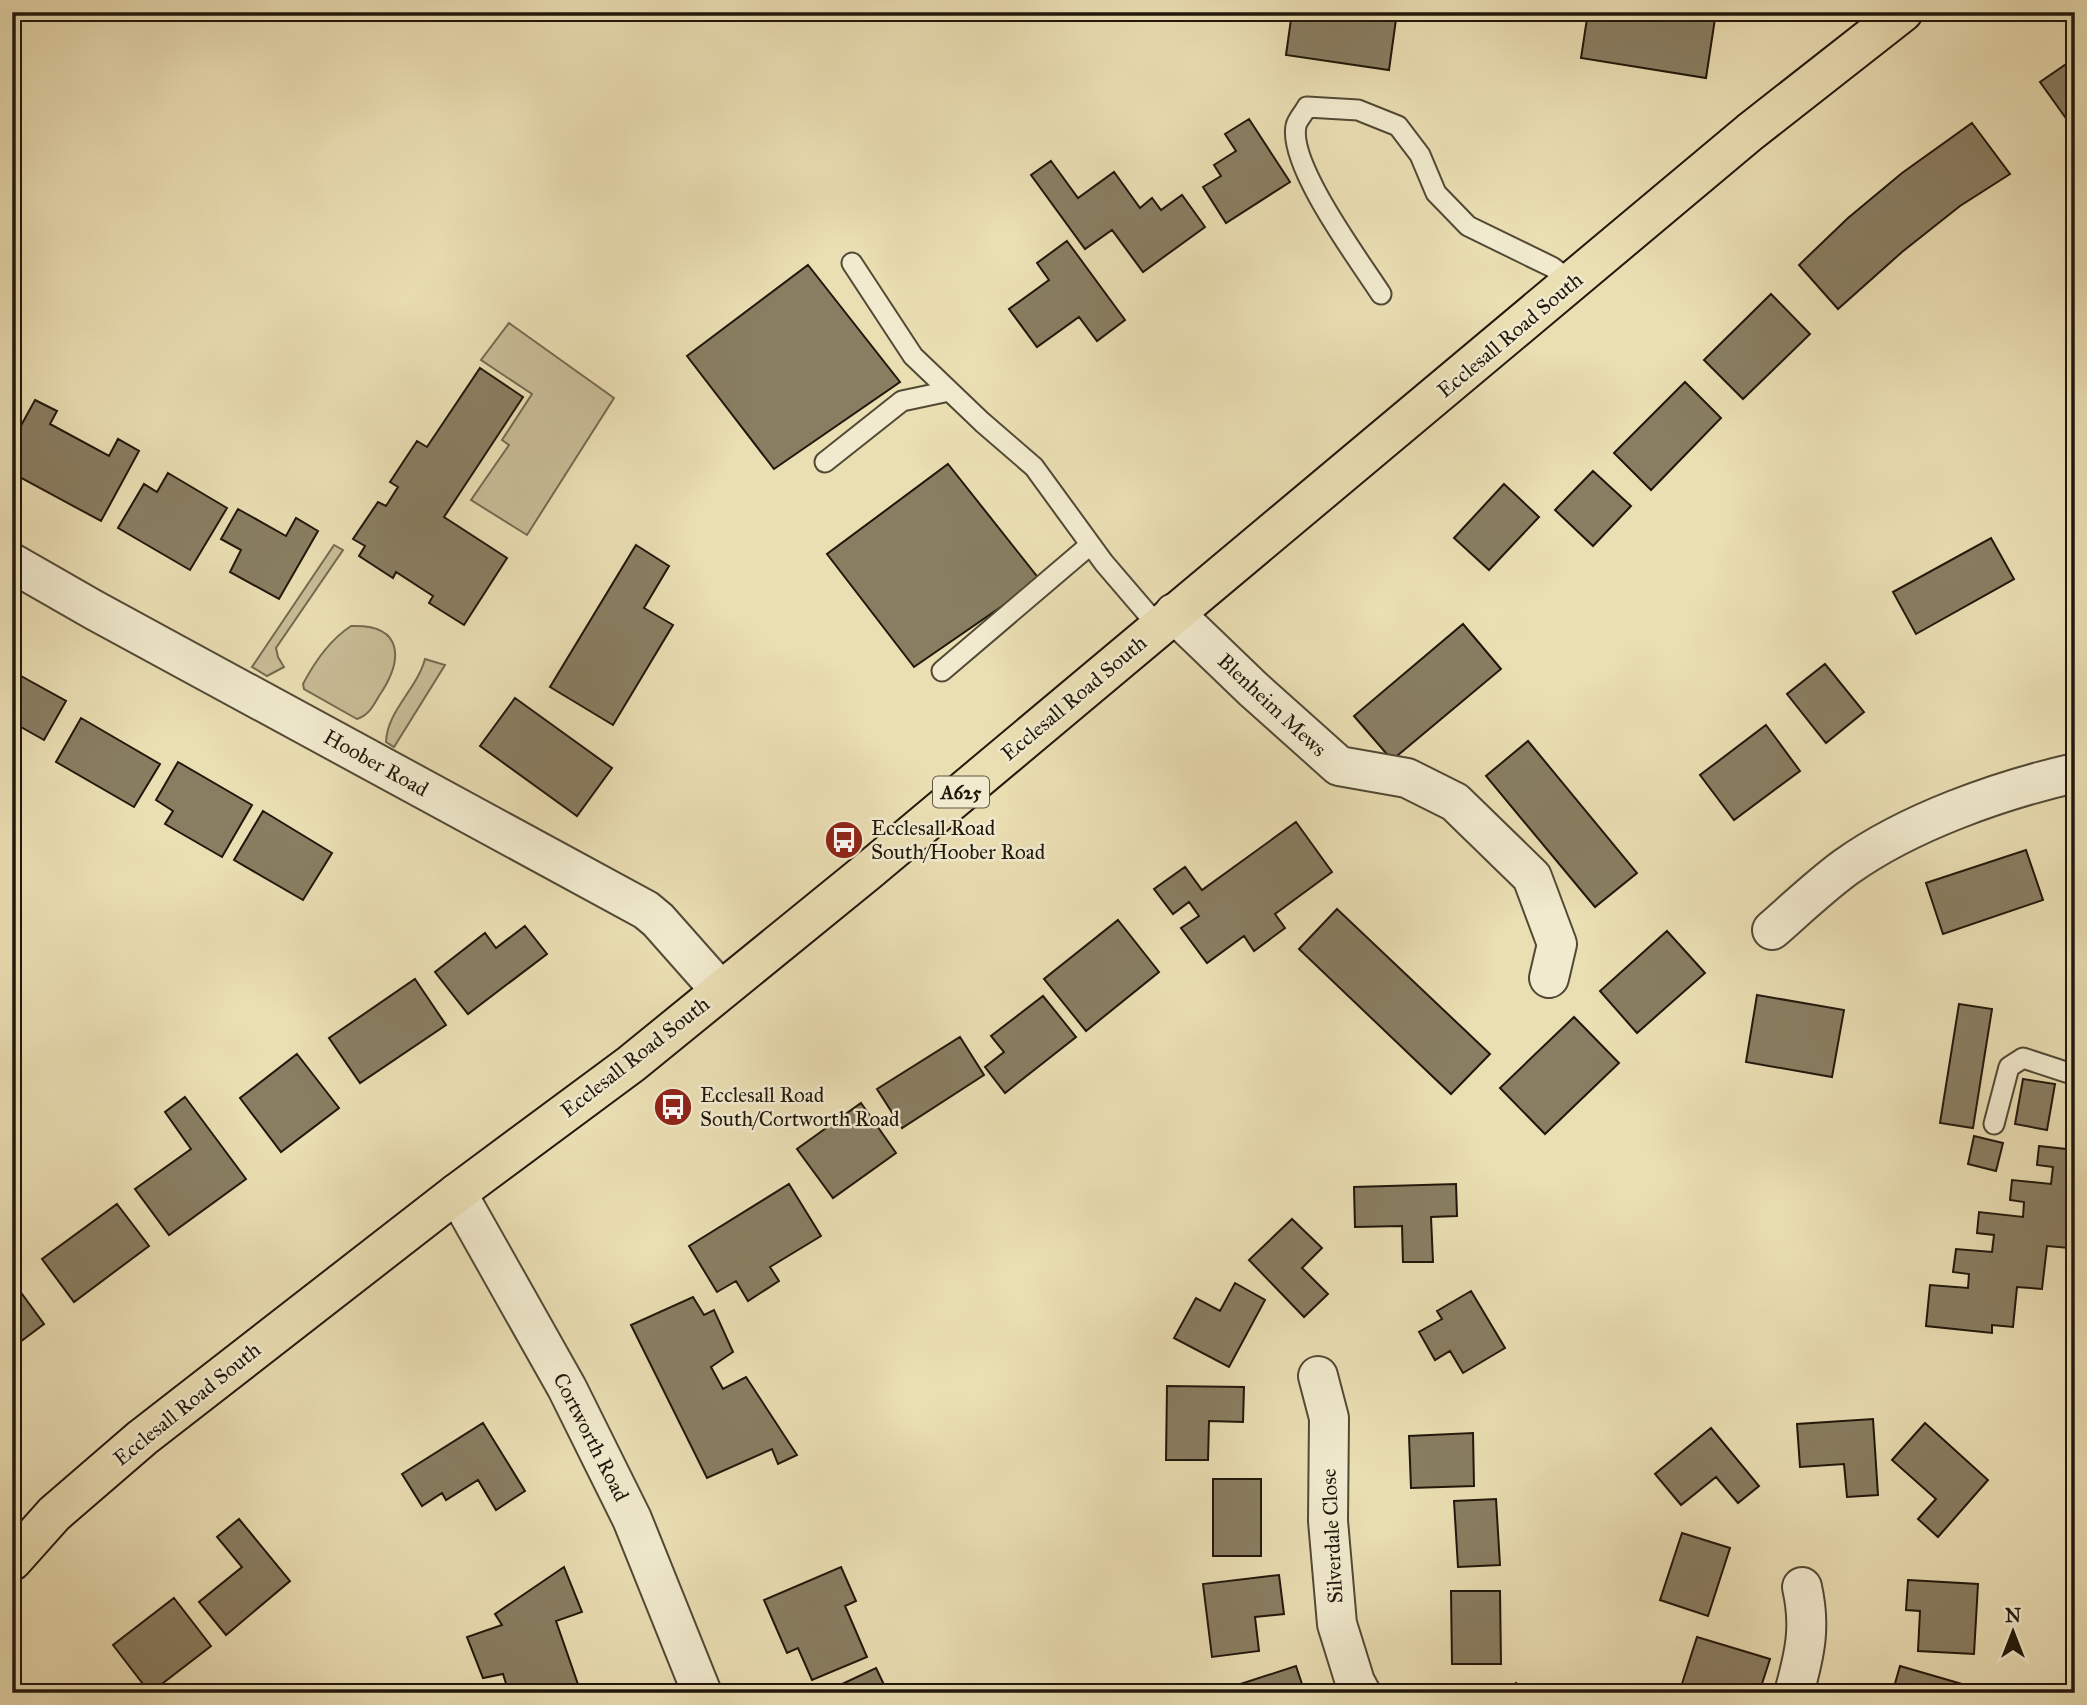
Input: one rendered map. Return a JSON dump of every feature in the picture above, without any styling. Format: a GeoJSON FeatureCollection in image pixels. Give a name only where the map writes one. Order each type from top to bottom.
{"type":"FeatureCollection","features":[{"type":"Feature","properties":{"kind":"main road","name":"Ecclesall Road South"},"geometry":{"type":"LineString","coordinates":[[12,1561],[54,1514],[142,1438],[457,1193],[631,1064],[868,871],[1750,132],[1903,12]]}},
{"type":"Feature","properties":{"kind":"street","name":"Hoober Road"},"geometry":{"type":"LineString","coordinates":[[12,563],[646,910],[720,990]]}},
{"type":"Feature","properties":{"kind":"street","name":"Blenheim Mews"},"geometry":{"type":"LineString","coordinates":[[1166,620],[1253,689],[1339,766],[1406,778],[1455,802],[1532,877],[1558,944],[1549,978]]}},
{"type":"Feature","properties":{"kind":"street"},"geometry":{"type":"LineString","coordinates":[[1772,929],[1847,867],[1914,828],[1938,816],[2043,780],[2075,773]]}},
{"type":"Feature","properties":{"kind":"street","name":"Cortworth Road"},"geometry":{"type":"LineString","coordinates":[[457,1193],[567,1388],[632,1519],[702,1693]]}},
{"type":"Feature","properties":{"kind":"street","name":"Silverdale Close"},"geometry":{"type":"LineString","coordinates":[[1318,1376],[1329,1418],[1328,1521],[1337,1624],[1361,1693]]}},
{"type":"Feature","properties":{"kind":"street"},"geometry":{"type":"LineString","coordinates":[[1794,1693],[1807,1645],[1808,1612],[1802,1587]]}},
{"type":"Feature","properties":{"kind":"lane"},"geometry":{"type":"LineString","coordinates":[[1381,294],[1316,192],[1299,155],[1296,127],[1307,107],[1358,110],[1398,126],[1420,155],[1436,192],[1468,226],[1542,262],[1573,283]]}},
{"type":"Feature","properties":{"kind":"lane"},"geometry":{"type":"LineString","coordinates":[[852,263],[913,356],[1034,467],[1090,545],[1166,620]]}},
{"type":"Feature","properties":{"kind":"lane"},"geometry":{"type":"LineString","coordinates":[[825,462],[902,401],[949,391]]}},
{"type":"Feature","properties":{"kind":"lane"},"geometry":{"type":"LineString","coordinates":[[942,671],[1090,545]]}},
{"type":"Feature","properties":{"kind":"lane"},"geometry":{"type":"LineString","coordinates":[[1994,1124],[2009,1067],[2023,1058],[2075,1075]]}},
{"type":"Feature","properties":{"kind":"shaded area"},"geometry":{"type":"Polygon","coordinates":[[[509,323],[614,398],[527,535],[471,500],[509,445],[502,440],[532,394],[481,360],[509,323]]]}},
{"type":"Feature","properties":{"kind":"shaded area"},"geometry":{"type":"Polygon","coordinates":[[[334,545],[343,550],[276,648],[284,667],[267,676],[252,667],[334,545]]]}},
{"type":"Feature","properties":{"kind":"shaded area"},"geometry":{"type":"Polygon","coordinates":[[[351,626],[382,631],[390,638],[395,658],[387,683],[370,710],[357,719],[304,689],[303,684],[324,652],[351,626]]]}},
{"type":"Feature","properties":{"kind":"shaded area"},"geometry":{"type":"Polygon","coordinates":[[[425,659],[445,665],[394,747],[386,742],[391,720],[416,680],[425,659]]]}},
{"type":"Feature","properties":{"kind":"building"},"geometry":{"type":"Polygon","coordinates":[[[1292,12],[1397,12],[1389,70],[1286,55],[1292,12]]]}},
{"type":"Feature","properties":{"kind":"building"},"geometry":{"type":"Polygon","coordinates":[[[1588,12],[1716,12],[1706,78],[1581,58],[1588,12]]]}},
{"type":"Feature","properties":{"kind":"building"},"geometry":{"type":"Polygon","coordinates":[[[2075,58],[2075,131],[2040,82],[2075,58]]]}},
{"type":"Feature","properties":{"kind":"building"},"geometry":{"type":"Polygon","coordinates":[[[1249,119],[1290,182],[1226,223],[1203,187],[1221,176],[1214,165],[1236,151],[1225,134],[1249,119]]]}},
{"type":"Feature","properties":{"kind":"building"},"geometry":{"type":"Polygon","coordinates":[[[1972,123],[2010,174],[1960,206],[1902,252],[1838,309],[1799,265],[1848,218],[1902,173],[1972,123]]]}},
{"type":"Feature","properties":{"kind":"building"},"geometry":{"type":"Polygon","coordinates":[[[1051,161],[1078,198],[1114,172],[1140,208],[1152,198],[1161,210],[1182,195],[1205,227],[1143,272],[1112,230],[1085,249],[1031,175],[1051,161]]]}},
{"type":"Feature","properties":{"kind":"building"},"geometry":{"type":"Polygon","coordinates":[[[1067,241],[1125,320],[1097,341],[1079,317],[1037,347],[1009,309],[1049,280],[1037,263],[1067,241]]]}},
{"type":"Feature","properties":{"kind":"building"},"geometry":{"type":"Polygon","coordinates":[[[808,265],[900,382],[774,469],[687,356],[808,265]]]}},
{"type":"Feature","properties":{"kind":"building"},"geometry":{"type":"Polygon","coordinates":[[[1771,294],[1810,334],[1743,399],[1704,360],[1771,294]]]}},
{"type":"Feature","properties":{"kind":"building"},"geometry":{"type":"Polygon","coordinates":[[[480,368],[523,397],[444,517],[507,558],[464,625],[429,603],[433,596],[396,572],[393,578],[359,556],[365,546],[353,539],[378,502],[386,506],[398,487],[390,482],[417,441],[427,447],[480,368]]]}},
{"type":"Feature","properties":{"kind":"building"},"geometry":{"type":"Polygon","coordinates":[[[1685,382],[1721,418],[1651,490],[1614,453],[1685,382]]]}},
{"type":"Feature","properties":{"kind":"building"},"geometry":{"type":"Polygon","coordinates":[[[35,400],[57,411],[50,424],[109,456],[118,439],[139,451],[101,521],[12,473],[12,442],[35,400]]]}},
{"type":"Feature","properties":{"kind":"building"},"geometry":{"type":"Polygon","coordinates":[[[948,464],[1040,580],[914,667],[827,554],[948,464]]]}},
{"type":"Feature","properties":{"kind":"building"},"geometry":{"type":"Polygon","coordinates":[[[1593,471],[1631,506],[1593,546],[1555,510],[1593,471]]]}},
{"type":"Feature","properties":{"kind":"building"},"geometry":{"type":"Polygon","coordinates":[[[168,473],[227,508],[190,570],[118,528],[144,484],[157,492],[168,473]]]}},
{"type":"Feature","properties":{"kind":"building"},"geometry":{"type":"Polygon","coordinates":[[[1504,484],[1539,517],[1489,570],[1454,538],[1504,484]]]}},
{"type":"Feature","properties":{"kind":"building"},"geometry":{"type":"Polygon","coordinates":[[[238,509],[286,536],[296,518],[318,531],[279,599],[230,572],[241,550],[221,539],[238,509]]]}},
{"type":"Feature","properties":{"kind":"building"},"geometry":{"type":"Polygon","coordinates":[[[1991,538],[2014,579],[1916,634],[1893,592],[1991,538]]]}},
{"type":"Feature","properties":{"kind":"building"},"geometry":{"type":"Polygon","coordinates":[[[636,545],[669,566],[644,608],[673,625],[613,725],[550,687],[636,545]]]}},
{"type":"Feature","properties":{"kind":"building"},"geometry":{"type":"Polygon","coordinates":[[[1463,624],[1501,669],[1392,760],[1354,716],[1463,624]]]}},
{"type":"Feature","properties":{"kind":"building"},"geometry":{"type":"Polygon","coordinates":[[[1825,664],[1864,712],[1826,743],[1787,694],[1825,664]]]}},
{"type":"Feature","properties":{"kind":"building"},"geometry":{"type":"Polygon","coordinates":[[[12,671],[66,701],[44,740],[12,722],[12,671]]]}},
{"type":"Feature","properties":{"kind":"building"},"geometry":{"type":"Polygon","coordinates":[[[515,698],[612,768],[577,816],[480,746],[515,698]]]}},
{"type":"Feature","properties":{"kind":"building"},"geometry":{"type":"Polygon","coordinates":[[[81,718],[160,764],[134,807],[56,762],[81,718]]]}},
{"type":"Feature","properties":{"kind":"building"},"geometry":{"type":"Polygon","coordinates":[[[1766,725],[1800,771],[1734,820],[1700,775],[1766,725]]]}},
{"type":"Feature","properties":{"kind":"building"},"geometry":{"type":"Polygon","coordinates":[[[1528,741],[1637,873],[1595,907],[1486,776],[1528,741]]]}},
{"type":"Feature","properties":{"kind":"building"},"geometry":{"type":"Polygon","coordinates":[[[178,762],[252,805],[222,857],[165,824],[173,811],[156,800],[178,762]]]}},
{"type":"Feature","properties":{"kind":"building"},"geometry":{"type":"Polygon","coordinates":[[[263,811],[332,853],[303,900],[234,860],[263,811]]]}},
{"type":"Feature","properties":{"kind":"building"},"geometry":{"type":"Polygon","coordinates":[[[1296,822],[1332,872],[1275,914],[1285,928],[1254,951],[1244,936],[1207,963],[1181,928],[1199,916],[1189,902],[1173,914],[1154,889],[1185,867],[1202,890],[1296,822]]]}},
{"type":"Feature","properties":{"kind":"building"},"geometry":{"type":"Polygon","coordinates":[[[2026,850],[2043,900],[1943,934],[1926,883],[2026,850]]]}},
{"type":"Feature","properties":{"kind":"building"},"geometry":{"type":"Polygon","coordinates":[[[1337,909],[1490,1054],[1451,1094],[1299,949],[1337,909]]]}},
{"type":"Feature","properties":{"kind":"building"},"geometry":{"type":"Polygon","coordinates":[[[1118,920],[1159,972],[1086,1031],[1044,979],[1118,920]]]}},
{"type":"Feature","properties":{"kind":"building"},"geometry":{"type":"Polygon","coordinates":[[[525,926],[547,954],[468,1014],[435,972],[485,933],[496,948],[525,926]]]}},
{"type":"Feature","properties":{"kind":"building"},"geometry":{"type":"Polygon","coordinates":[[[1667,931],[1705,973],[1637,1033],[1600,991],[1667,931]]]}},
{"type":"Feature","properties":{"kind":"building"},"geometry":{"type":"Polygon","coordinates":[[[415,979],[446,1025],[360,1083],[329,1038],[415,979]]]}},
{"type":"Feature","properties":{"kind":"building"},"geometry":{"type":"Polygon","coordinates":[[[1757,995],[1844,1010],[1832,1077],[1746,1062],[1757,995]]]}},
{"type":"Feature","properties":{"kind":"building"},"geometry":{"type":"Polygon","coordinates":[[[1043,996],[1076,1037],[1005,1093],[985,1067],[1004,1052],[991,1036],[1043,996]]]}},
{"type":"Feature","properties":{"kind":"building"},"geometry":{"type":"Polygon","coordinates":[[[1959,1004],[1992,1009],[1973,1128],[1940,1123],[1959,1004]]]}},
{"type":"Feature","properties":{"kind":"building"},"geometry":{"type":"Polygon","coordinates":[[[1574,1017],[1619,1063],[1545,1134],[1500,1088],[1574,1017]]]}},
{"type":"Feature","properties":{"kind":"building"},"geometry":{"type":"Polygon","coordinates":[[[960,1037],[984,1075],[902,1128],[877,1089],[960,1037]]]}},
{"type":"Feature","properties":{"kind":"building"},"geometry":{"type":"Polygon","coordinates":[[[297,1054],[339,1108],[281,1152],[240,1098],[297,1054]]]}},
{"type":"Feature","properties":{"kind":"building"},"geometry":{"type":"Polygon","coordinates":[[[2023,1079],[2055,1084],[2047,1130],[2015,1124],[2023,1079]]]}},
{"type":"Feature","properties":{"kind":"building"},"geometry":{"type":"Polygon","coordinates":[[[185,1097],[246,1179],[169,1235],[135,1189],[191,1149],[165,1112],[185,1097]]]}},
{"type":"Feature","properties":{"kind":"building"},"geometry":{"type":"Polygon","coordinates":[[[861,1103],[896,1153],[833,1198],[797,1149],[861,1103]]]}},
{"type":"Feature","properties":{"kind":"building"},"geometry":{"type":"Polygon","coordinates":[[[1974,1136],[2003,1143],[1996,1171],[1968,1164],[1974,1136]]]}},
{"type":"Feature","properties":{"kind":"building"},"geometry":{"type":"Polygon","coordinates":[[[2039,1146],[2075,1150],[2075,1214],[2072,1213],[2069,1248],[2047,1246],[2042,1289],[2017,1287],[2013,1327],[1992,1325],[1992,1333],[1926,1326],[1930,1285],[1968,1288],[1969,1274],[1953,1272],[1956,1249],[1992,1252],[1994,1235],[1977,1233],[1979,1212],[2023,1217],[2024,1202],[2010,1200],[2012,1180],[2051,1184],[2053,1167],[2037,1165],[2039,1146]]]}},
{"type":"Feature","properties":{"kind":"building"},"geometry":{"type":"Polygon","coordinates":[[[789,1184],[821,1236],[770,1267],[779,1281],[748,1301],[736,1281],[717,1292],[689,1246],[789,1184]]]}},
{"type":"Feature","properties":{"kind":"building"},"geometry":{"type":"Polygon","coordinates":[[[1456,1184],[1457,1216],[1431,1217],[1433,1262],[1403,1262],[1402,1226],[1355,1227],[1354,1187],[1456,1184]]]}},
{"type":"Feature","properties":{"kind":"building"},"geometry":{"type":"Polygon","coordinates":[[[117,1204],[149,1246],[74,1302],[42,1259],[117,1204]]]}},
{"type":"Feature","properties":{"kind":"building"},"geometry":{"type":"Polygon","coordinates":[[[1292,1219],[1322,1248],[1302,1268],[1328,1294],[1304,1317],[1249,1260],[1292,1219]]]}},
{"type":"Feature","properties":{"kind":"building"},"geometry":{"type":"Polygon","coordinates":[[[14,1283],[44,1324],[12,1348],[12,1285],[14,1283]]]}},
{"type":"Feature","properties":{"kind":"building"},"geometry":{"type":"Polygon","coordinates":[[[1235,1283],[1265,1300],[1229,1367],[1174,1338],[1196,1298],[1220,1311],[1235,1283]]]}},
{"type":"Feature","properties":{"kind":"building"},"geometry":{"type":"Polygon","coordinates":[[[1471,1291],[1505,1348],[1463,1373],[1450,1351],[1435,1360],[1419,1332],[1442,1319],[1437,1311],[1471,1291]]]}},
{"type":"Feature","properties":{"kind":"building"},"geometry":{"type":"Polygon","coordinates":[[[693,1297],[704,1315],[714,1310],[733,1352],[711,1367],[723,1389],[746,1377],[797,1455],[778,1464],[772,1449],[707,1478],[631,1325],[693,1297]]]}},
{"type":"Feature","properties":{"kind":"building"},"geometry":{"type":"Polygon","coordinates":[[[1167,1386],[1244,1387],[1243,1422],[1209,1421],[1208,1460],[1166,1460],[1167,1386]]]}},
{"type":"Feature","properties":{"kind":"building"},"geometry":{"type":"Polygon","coordinates":[[[1873,1419],[1878,1495],[1847,1497],[1844,1464],[1800,1467],[1797,1424],[1873,1419]]]}},
{"type":"Feature","properties":{"kind":"building"},"geometry":{"type":"Polygon","coordinates":[[[483,1423],[525,1491],[496,1510],[478,1480],[446,1500],[442,1493],[422,1506],[402,1474],[483,1423]]]}},
{"type":"Feature","properties":{"kind":"building"},"geometry":{"type":"Polygon","coordinates":[[[1925,1423],[1988,1480],[1938,1537],[1918,1519],[1936,1499],[1892,1460],[1925,1423]]]}},
{"type":"Feature","properties":{"kind":"building"},"geometry":{"type":"Polygon","coordinates":[[[1711,1428],[1759,1486],[1738,1503],[1716,1477],[1681,1505],[1655,1474],[1711,1428]]]}},
{"type":"Feature","properties":{"kind":"building"},"geometry":{"type":"Polygon","coordinates":[[[1473,1433],[1474,1486],[1411,1488],[1409,1436],[1473,1433]]]}},
{"type":"Feature","properties":{"kind":"building"},"geometry":{"type":"Polygon","coordinates":[[[1213,1479],[1261,1479],[1261,1556],[1213,1556],[1213,1479]]]}},
{"type":"Feature","properties":{"kind":"building"},"geometry":{"type":"Polygon","coordinates":[[[1496,1499],[1500,1565],[1458,1567],[1454,1501],[1496,1499]]]}},
{"type":"Feature","properties":{"kind":"building"},"geometry":{"type":"Polygon","coordinates":[[[239,1519],[290,1581],[226,1635],[199,1602],[242,1567],[217,1537],[239,1519]]]}},
{"type":"Feature","properties":{"kind":"building"},"geometry":{"type":"Polygon","coordinates":[[[1682,1533],[1730,1548],[1708,1616],[1660,1600],[1682,1533]]]}},
{"type":"Feature","properties":{"kind":"building"},"geometry":{"type":"Polygon","coordinates":[[[564,1567],[582,1612],[556,1621],[581,1693],[509,1693],[503,1674],[483,1678],[467,1637],[502,1625],[495,1614],[564,1567]]]}},
{"type":"Feature","properties":{"kind":"building"},"geometry":{"type":"Polygon","coordinates":[[[841,1567],[856,1601],[845,1606],[867,1657],[812,1680],[798,1648],[787,1653],[764,1600],[841,1567]]]}},
{"type":"Feature","properties":{"kind":"building"},"geometry":{"type":"Polygon","coordinates":[[[1279,1575],[1284,1614],[1255,1617],[1259,1651],[1212,1657],[1203,1584],[1279,1575]]]}},
{"type":"Feature","properties":{"kind":"building"},"geometry":{"type":"Polygon","coordinates":[[[1908,1580],[1978,1584],[1974,1654],[1918,1651],[1920,1611],[1906,1610],[1908,1580]]]}},
{"type":"Feature","properties":{"kind":"building"},"geometry":{"type":"Polygon","coordinates":[[[1451,1591],[1500,1591],[1501,1664],[1452,1664],[1451,1591]]]}},
{"type":"Feature","properties":{"kind":"building"},"geometry":{"type":"Polygon","coordinates":[[[174,1598],[211,1646],[150,1693],[113,1645],[174,1598]]]}},
{"type":"Feature","properties":{"kind":"building"},"geometry":{"type":"Polygon","coordinates":[[[1697,1637],[1770,1659],[1759,1693],[1740,1693],[1728,1689],[1727,1693],[1679,1693],[1697,1637]]]}},
{"type":"Feature","properties":{"kind":"building"},"geometry":{"type":"Polygon","coordinates":[[[1296,1666],[1305,1693],[1223,1693],[1222,1690],[1296,1666]]]}},
{"type":"Feature","properties":{"kind":"building"},"geometry":{"type":"Polygon","coordinates":[[[1900,1666],[1962,1684],[1960,1693],[1915,1693],[1894,1687],[1900,1666]]]}},
{"type":"Feature","properties":{"kind":"building"},"geometry":{"type":"Polygon","coordinates":[[[876,1668],[888,1693],[823,1693],[876,1668]]]}},
{"type":"Feature","properties":{"kind":"building"},"geometry":{"type":"Polygon","coordinates":[[[1516,1683],[1525,1693],[1505,1693],[1516,1683]]]}},
{"type":"Feature","properties":{"kind":"place","name":"Ecclesall Road South/Hoober Road"},"geometry":{"type":"Point","coordinates":[844,840]}},
{"type":"Feature","properties":{"kind":"place","name":"Ecclesall Road South/Cortworth Road"},"geometry":{"type":"Point","coordinates":[673,1107]}}]}
